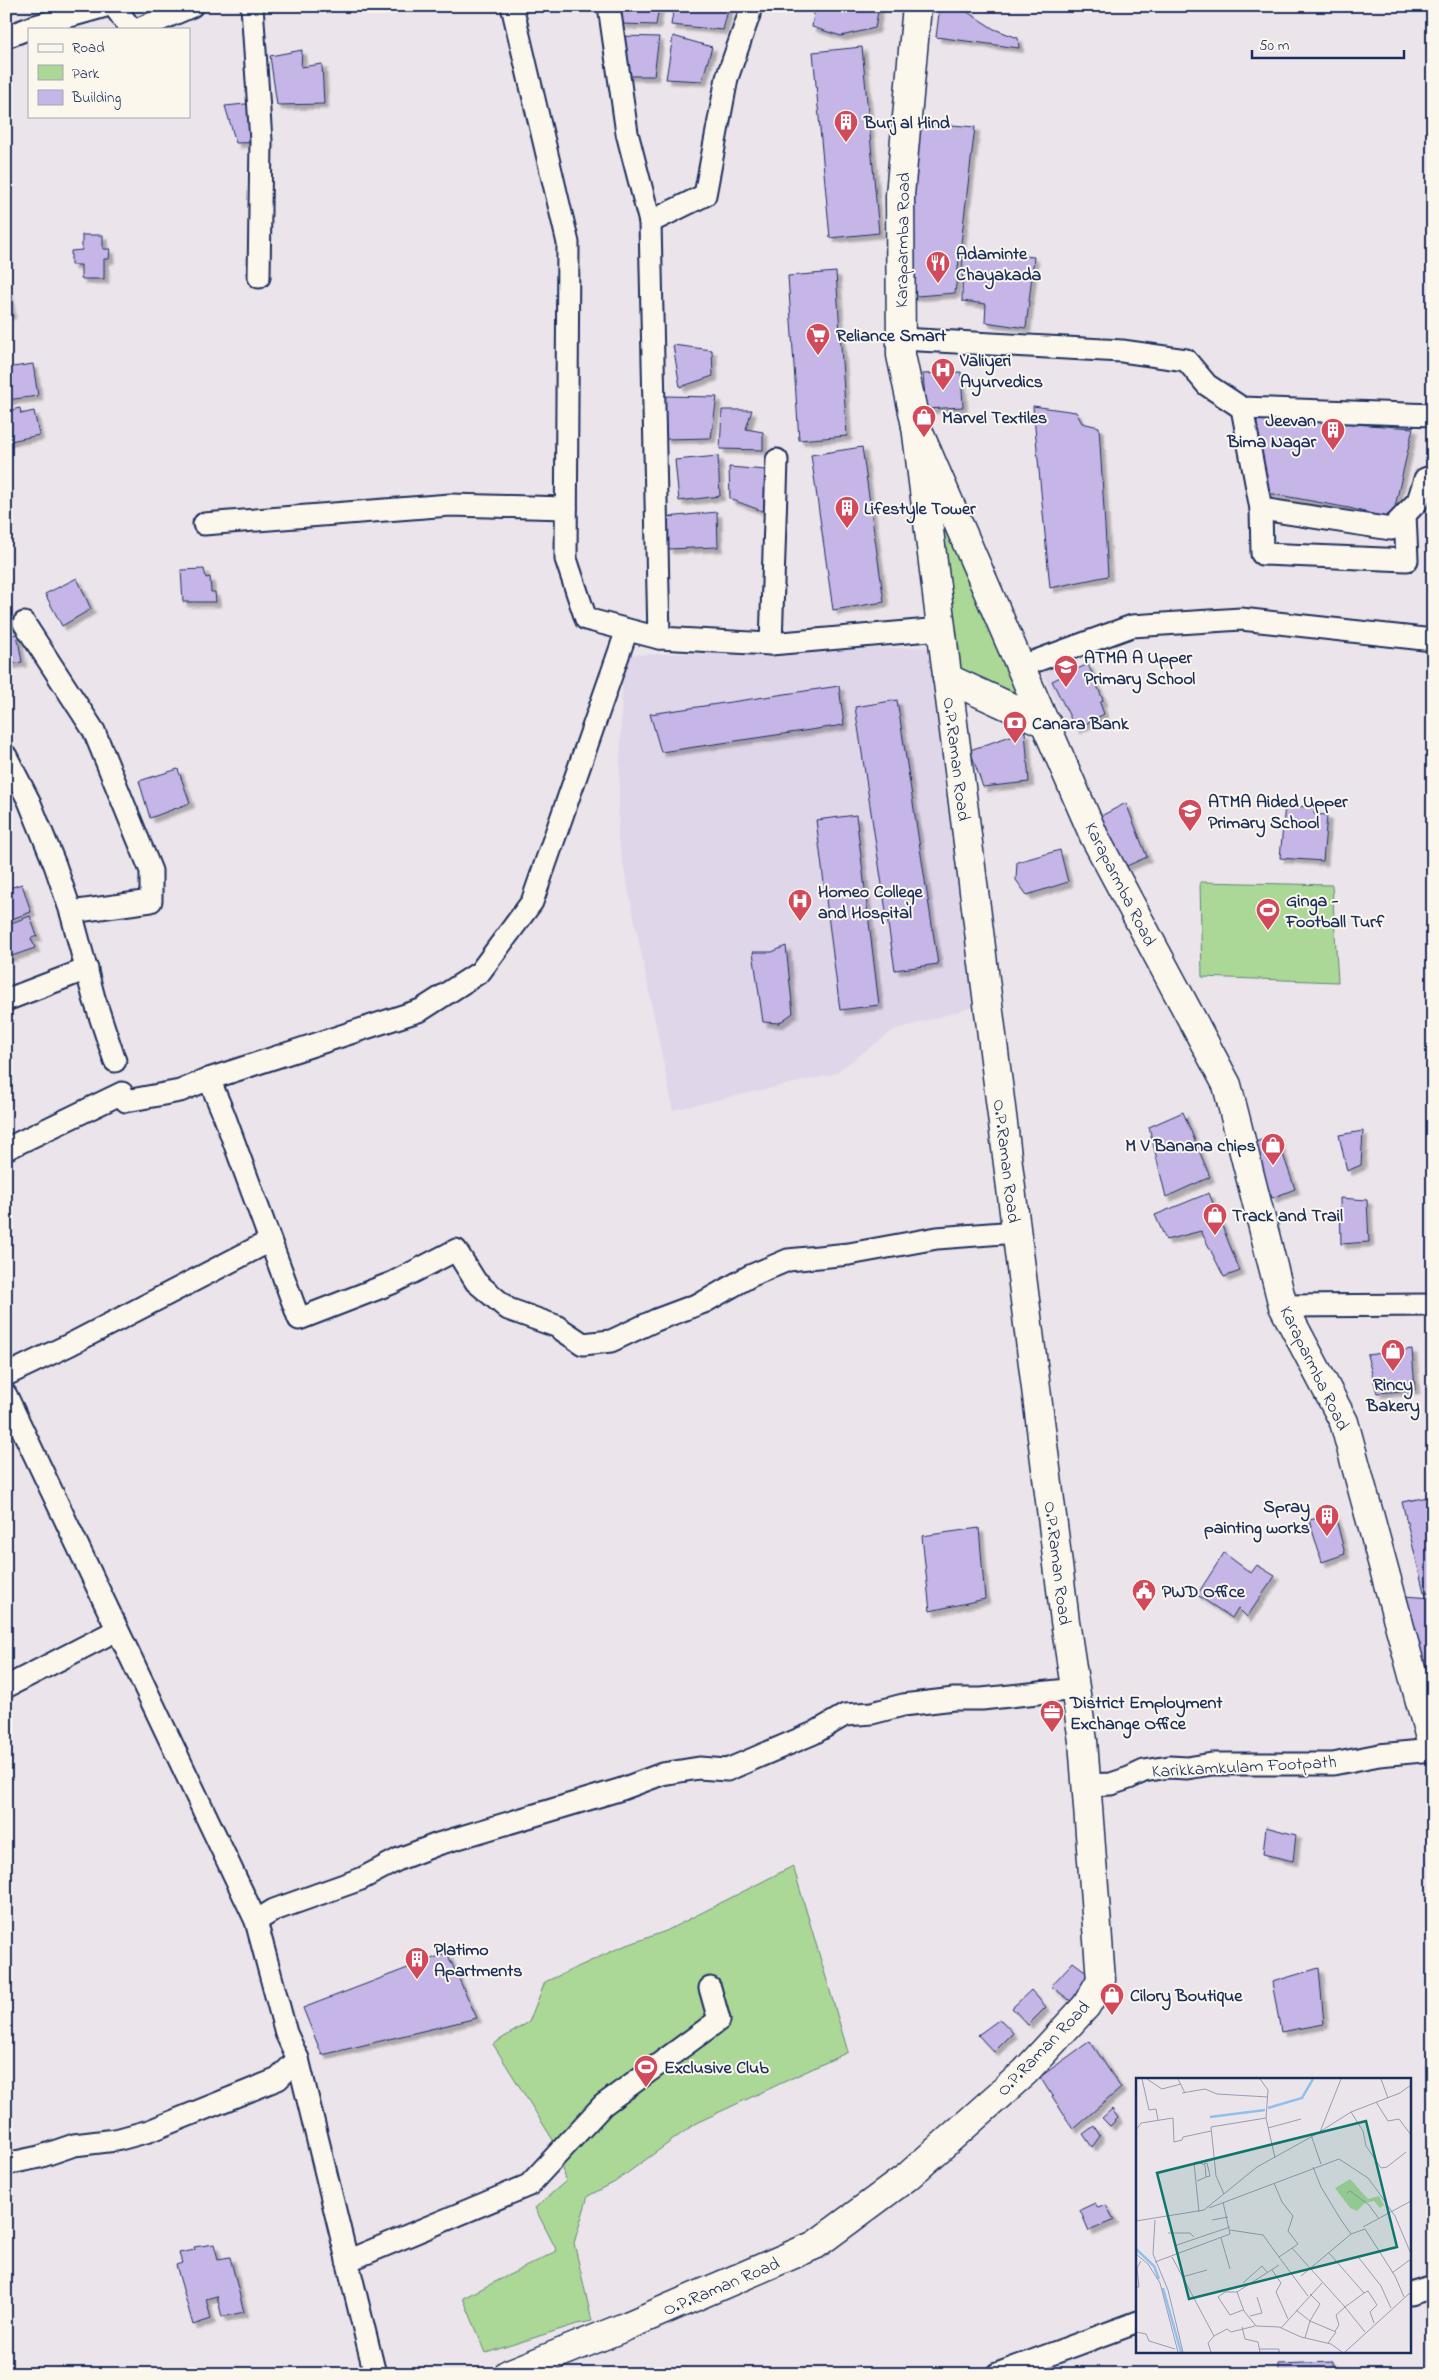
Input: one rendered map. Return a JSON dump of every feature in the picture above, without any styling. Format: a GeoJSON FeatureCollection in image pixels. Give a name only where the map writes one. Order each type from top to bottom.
{"type":"FeatureCollection","features":[{"type":"Feature","properties":{"kind":"street"},"geometry":{"type":"LineString","coordinates":[[30,28],[106,6]]}},
{"type":"Feature","properties":{"kind":"street"},"geometry":{"type":"LineString","coordinates":[[114,6],[130,28]]}},
{"type":"Feature","properties":{"kind":"street"},"geometry":{"type":"LineString","coordinates":[[141,28],[192,6]]}},
{"type":"Feature","properties":{"kind":"street"},"geometry":{"type":"LineString","coordinates":[[252,6],[262,141],[258,277]]}},
{"type":"Feature","properties":{"kind":"street"},"geometry":{"type":"LineString","coordinates":[[512,6],[568,243],[566,559],[586,619],[659,638],[771,644],[941,629]]}},
{"type":"Feature","properties":{"kind":"street"},"geometry":{"type":"LineString","coordinates":[[609,6],[627,132],[650,222],[659,638]]}},
{"type":"Feature","properties":{"kind":"street"},"geometry":{"type":"LineString","coordinates":[[650,222],[705,195],[727,78],[750,15],[750,6]]}},
{"type":"Feature","properties":{"kind":"street","name":"Karaparmba Road"},"geometry":{"type":"LineString","coordinates":[[917,6],[900,195],[901,355],[916,426],[1022,666],[1094,836],[1227,1084],[1283,1306],[1344,1422],[1433,1749]]}},
{"type":"Feature","properties":{"kind":"street"},"geometry":{"type":"LineString","coordinates":[[6,37],[28,29]]}},
{"type":"Feature","properties":{"kind":"street"},"geometry":{"type":"LineString","coordinates":[[901,339],[1122,351],[1186,360],[1207,385],[1242,408],[1433,415]]}},
{"type":"Feature","properties":{"kind":"street"},"geometry":{"type":"LineString","coordinates":[[1242,408],[1261,509],[1262,554],[1407,560],[1405,514]]}},
{"type":"Feature","properties":{"kind":"street","name":"O.P.Raman Road"},"geometry":{"type":"LineString","coordinates":[[508,2374],[627,2326],[815,2245],[907,2177],[1025,2072],[1086,2006],[1101,1980],[1083,1741],[1065,1621],[916,426]]}},
{"type":"Feature","properties":{"kind":"street"},"geometry":{"type":"LineString","coordinates":[[771,644],[777,460]]}},
{"type":"Feature","properties":{"kind":"street"},"geometry":{"type":"LineString","coordinates":[[1261,509],[1391,529],[1418,501],[1425,479],[1433,476]]}},
{"type":"Feature","properties":{"kind":"street"},"geometry":{"type":"LineString","coordinates":[[204,524],[450,505],[566,508]]}},
{"type":"Feature","properties":{"kind":"street"},"geometry":{"type":"LineString","coordinates":[[1022,666],[1132,626],[1242,620],[1433,640]]}},
{"type":"Feature","properties":{"kind":"street"},"geometry":{"type":"LineString","coordinates":[[24,623],[94,731],[151,872],[150,901],[71,912]]}},
{"type":"Feature","properties":{"kind":"street"},"geometry":{"type":"LineString","coordinates":[[6,1149],[122,1093],[126,1101],[180,1091],[209,1079],[421,1010],[480,972],[532,902],[627,630]]}},
{"type":"Feature","properties":{"kind":"street"},"geometry":{"type":"LineString","coordinates":[[948,678],[1047,724]]}},
{"type":"Feature","properties":{"kind":"street"},"geometry":{"type":"LineString","coordinates":[[6,756],[29,801],[71,912],[94,998],[115,1061]]}},
{"type":"Feature","properties":{"kind":"street"},"geometry":{"type":"LineString","coordinates":[[6,1000],[87,969]]}},
{"type":"Feature","properties":{"kind":"street"},"geometry":{"type":"LineString","coordinates":[[209,1079],[299,1319],[392,1283],[456,1250],[476,1282],[508,1309],[556,1326],[583,1344],[611,1341],[656,1320],[704,1302],[750,1276],[788,1260],[849,1254],[937,1238],[1016,1232]]}},
{"type":"Feature","properties":{"kind":"street"},"geometry":{"type":"LineString","coordinates":[[6,1375],[71,1344],[270,1242]]}},
{"type":"Feature","properties":{"kind":"street"},"geometry":{"type":"LineString","coordinates":[[1283,1306],[1433,1305]]}},
{"type":"Feature","properties":{"kind":"street"},"geometry":{"type":"LineString","coordinates":[[6,1395],[256,1921],[286,2033],[298,2059],[375,2374]]}},
{"type":"Feature","properties":{"kind":"street"},"geometry":{"type":"LineString","coordinates":[[6,1687],[117,1630]]}},
{"type":"Feature","properties":{"kind":"street"},"geometry":{"type":"LineString","coordinates":[[256,1921],[274,1910],[361,1878],[400,1859],[438,1844],[622,1789],[662,1774],[698,1768],[727,1770],[814,1733],[845,1715],[872,1713],[903,1705],[954,1699],[982,1699],[1076,1689]]}},
{"type":"Feature","properties":{"kind":"street","name":"Karikkamkulam Footpath"},"geometry":{"type":"LineString","coordinates":[[1086,1785],[1111,1784],[1144,1771],[1169,1767],[1187,1768],[1212,1764],[1333,1764],[1379,1755],[1433,1749]]}},
{"type":"Feature","properties":{"kind":"street"},"geometry":{"type":"LineString","coordinates":[[347,2261],[528,2185],[603,2105],[719,2020],[710,1988]]}},
{"type":"Feature","properties":{"kind":"street"},"geometry":{"type":"LineString","coordinates":[[6,2164],[39,2157],[74,2145],[116,2140],[150,2131],[278,2079],[298,2059]]}},
{"type":"Feature","properties":{"kind":"street"},"geometry":{"type":"LineString","coordinates":[[1412,2293],[1433,2287]]}},
{"type":"Feature","properties":{"kind":"street"},"geometry":{"type":"LineString","coordinates":[[997,2374],[1136,2323]]}},
{"type":"Feature","properties":{"kind":"shaded area","name":"Homeo College and Hospital"},"geometry":{"type":"Polygon","coordinates":[[[930,647],[977,1006],[894,1030],[834,1074],[673,1110],[618,839],[623,655],[930,647]]]}},
{"type":"Feature","properties":{"kind":"shaded area","name":"ATMA A Upper Primary School"},"geometry":{"type":"Polygon","coordinates":[[[1069,654],[1089,704],[1064,722],[1042,672],[1069,654]]]}},
{"type":"Feature","properties":{"kind":"green space"},"geometry":{"type":"Polygon","coordinates":[[[929,475],[1035,713],[947,678],[929,475]]]}},
{"type":"Feature","properties":{"kind":"green space","name":"Ginga - Football Turf"},"geometry":{"type":"Polygon","coordinates":[[[1200,882],[1332,885],[1338,982],[1202,977],[1200,882]]]}},
{"type":"Feature","properties":{"kind":"green space","name":"Exclusive Club"},"geometry":{"type":"Polygon","coordinates":[[[793,1866],[848,2052],[696,2123],[615,2182],[588,2196],[574,2243],[592,2321],[486,2353],[463,2298],[557,2251],[535,2208],[566,2181],[558,2148],[493,2044],[529,2022],[545,1982],[619,1948],[666,1931],[793,1866]]]}},
{"type":"Feature","properties":{"kind":"building"},"geometry":{"type":"Polygon","coordinates":[[[621,6],[659,6],[656,25],[621,24],[621,6]]]}},
{"type":"Feature","properties":{"kind":"building"},"geometry":{"type":"Polygon","coordinates":[[[674,6],[729,6],[723,30],[671,25],[674,6]]]}},
{"type":"Feature","properties":{"kind":"building"},"geometry":{"type":"Polygon","coordinates":[[[815,6],[879,6],[875,28],[841,36],[812,27],[815,6]]]}},
{"type":"Feature","properties":{"kind":"building"},"geometry":{"type":"Polygon","coordinates":[[[940,6],[958,6],[994,29],[1018,38],[1019,48],[936,37],[940,6]]]}},
{"type":"Feature","properties":{"kind":"building"},"geometry":{"type":"Polygon","coordinates":[[[620,36],[659,37],[654,76],[626,76],[620,36]]]}},
{"type":"Feature","properties":{"kind":"building"},"geometry":{"type":"Polygon","coordinates":[[[673,36],[712,47],[702,81],[666,79],[673,36]]]}},
{"type":"Feature","properties":{"kind":"building","name":"Burj al Hind"},"geometry":{"type":"Polygon","coordinates":[[[862,47],[879,233],[830,238],[813,52],[862,47]]]}},
{"type":"Feature","properties":{"kind":"building"},"geometry":{"type":"Polygon","coordinates":[[[302,50],[301,67],[322,64],[324,104],[277,105],[270,56],[302,50]]]}},
{"type":"Feature","properties":{"kind":"building"},"geometry":{"type":"Polygon","coordinates":[[[255,103],[269,142],[236,143],[225,106],[255,103]]]}},
{"type":"Feature","properties":{"kind":"building"},"geometry":{"type":"Polygon","coordinates":[[[916,122],[975,127],[955,293],[904,297],[916,122]]]}},
{"type":"Feature","properties":{"kind":"building"},"geometry":{"type":"Polygon","coordinates":[[[82,235],[103,235],[103,249],[110,249],[109,259],[104,259],[104,279],[81,279],[81,265],[71,265],[71,251],[82,250],[82,235]]]}},
{"type":"Feature","properties":{"kind":"building"},"geometry":{"type":"Polygon","coordinates":[[[963,251],[1034,257],[1026,328],[985,322],[986,304],[962,301],[963,251]]]}},
{"type":"Feature","properties":{"kind":"building","name":"Reliance Smart"},"geometry":{"type":"Polygon","coordinates":[[[836,272],[847,436],[799,440],[788,276],[836,272]]]}},
{"type":"Feature","properties":{"kind":"building"},"geometry":{"type":"Polygon","coordinates":[[[6,290],[8,290],[11,314],[6,315],[6,290]]]}},
{"type":"Feature","properties":{"kind":"building"},"geometry":{"type":"Polygon","coordinates":[[[673,345],[712,350],[713,376],[680,387],[673,345]]]}},
{"type":"Feature","properties":{"kind":"building"},"geometry":{"type":"Polygon","coordinates":[[[33,364],[38,396],[6,400],[6,368],[33,364]]]}},
{"type":"Feature","properties":{"kind":"building","name":"Valiyeri Ayurvedics"},"geometry":{"type":"Polygon","coordinates":[[[961,372],[963,407],[926,409],[923,374],[961,372]]]}},
{"type":"Feature","properties":{"kind":"building"},"geometry":{"type":"Polygon","coordinates":[[[663,396],[717,397],[711,438],[665,439],[663,396]]]}},
{"type":"Feature","properties":{"kind":"building"},"geometry":{"type":"Polygon","coordinates":[[[1033,406],[1076,412],[1082,423],[1099,427],[1108,576],[1050,588],[1033,406]]]}},
{"type":"Feature","properties":{"kind":"building"},"geometry":{"type":"Polygon","coordinates":[[[20,408],[21,414],[34,411],[39,435],[6,442],[6,411],[20,408]]]}},
{"type":"Feature","properties":{"kind":"building"},"geometry":{"type":"Polygon","coordinates":[[[722,410],[752,410],[746,429],[763,432],[763,450],[720,449],[722,410]]]}},
{"type":"Feature","properties":{"kind":"building","name":"Jeevan Bima Nagar"},"geometry":{"type":"Polygon","coordinates":[[[1266,418],[1413,428],[1394,511],[1384,517],[1349,508],[1263,492],[1252,419],[1266,418]]]}},
{"type":"Feature","properties":{"kind":"building","name":"Lifestyle Tower"},"geometry":{"type":"Polygon","coordinates":[[[862,447],[884,602],[833,610],[811,455],[862,447]]]}},
{"type":"Feature","properties":{"kind":"building"},"geometry":{"type":"Polygon","coordinates":[[[718,456],[720,496],[679,501],[675,460],[718,456]]]}},
{"type":"Feature","properties":{"kind":"building"},"geometry":{"type":"Polygon","coordinates":[[[729,467],[766,470],[765,512],[730,499],[729,467]]]}},
{"type":"Feature","properties":{"kind":"building"},"geometry":{"type":"Polygon","coordinates":[[[717,512],[718,547],[668,549],[667,517],[717,512]]]}},
{"type":"Feature","properties":{"kind":"building"},"geometry":{"type":"Polygon","coordinates":[[[204,569],[206,578],[210,577],[211,592],[215,592],[216,602],[183,602],[181,570],[204,569]]]}},
{"type":"Feature","properties":{"kind":"building"},"geometry":{"type":"Polygon","coordinates":[[[77,578],[91,609],[62,626],[45,594],[77,578]]]}},
{"type":"Feature","properties":{"kind":"building"},"geometry":{"type":"Polygon","coordinates":[[[17,634],[22,662],[9,664],[6,658],[6,636],[17,634]]]}},
{"type":"Feature","properties":{"kind":"building"},"geometry":{"type":"Polygon","coordinates":[[[1088,664],[1103,700],[1100,703],[1104,714],[1076,729],[1052,681],[1088,664]]]}},
{"type":"Feature","properties":{"kind":"building"},"geometry":{"type":"Polygon","coordinates":[[[839,686],[844,725],[661,752],[650,714],[839,686]]]}},
{"type":"Feature","properties":{"kind":"building"},"geometry":{"type":"Polygon","coordinates":[[[897,700],[938,964],[895,970],[855,707],[897,700]]]}},
{"type":"Feature","properties":{"kind":"building"},"geometry":{"type":"Polygon","coordinates":[[[1025,731],[1029,782],[983,787],[970,750],[1025,731]]]}},
{"type":"Feature","properties":{"kind":"building"},"geometry":{"type":"Polygon","coordinates":[[[178,769],[190,803],[150,818],[139,781],[178,769]]]}},
{"type":"Feature","properties":{"kind":"building"},"geometry":{"type":"Polygon","coordinates":[[[1126,803],[1147,857],[1122,868],[1099,817],[1126,803]]]}},
{"type":"Feature","properties":{"kind":"building"},"geometry":{"type":"Polygon","coordinates":[[[1285,805],[1315,808],[1314,814],[1327,815],[1323,861],[1280,858],[1285,805]]]}},
{"type":"Feature","properties":{"kind":"building"},"geometry":{"type":"Polygon","coordinates":[[[856,815],[879,1005],[840,1010],[816,820],[856,815]]]}},
{"type":"Feature","properties":{"kind":"building"},"geometry":{"type":"Polygon","coordinates":[[[1060,850],[1068,882],[1027,895],[1016,880],[1017,862],[1060,850]]]}},
{"type":"Feature","properties":{"kind":"building"},"geometry":{"type":"Polygon","coordinates":[[[22,884],[31,912],[6,921],[6,889],[22,884]]]}},
{"type":"Feature","properties":{"kind":"building"},"geometry":{"type":"Polygon","coordinates":[[[30,916],[37,936],[31,938],[35,948],[6,958],[6,925],[30,916]]]}},
{"type":"Feature","properties":{"kind":"building"},"geometry":{"type":"Polygon","coordinates":[[[786,946],[793,1013],[779,1023],[763,1022],[753,952],[772,952],[786,946]]]}},
{"type":"Feature","properties":{"kind":"building"},"geometry":{"type":"Polygon","coordinates":[[[1183,1112],[1210,1177],[1166,1197],[1149,1127],[1183,1112]]]}},
{"type":"Feature","properties":{"kind":"building"},"geometry":{"type":"Polygon","coordinates":[[[1363,1131],[1361,1165],[1347,1171],[1339,1135],[1363,1131]]]}},
{"type":"Feature","properties":{"kind":"building","name":"M V Banana chips"},"geometry":{"type":"Polygon","coordinates":[[[1276,1134],[1295,1189],[1272,1198],[1251,1144],[1276,1134]]]}},
{"type":"Feature","properties":{"kind":"building","name":"Track and Trail"},"geometry":{"type":"Polygon","coordinates":[[[1209,1193],[1240,1271],[1224,1277],[1201,1231],[1166,1240],[1155,1215],[1209,1193]]]}},
{"type":"Feature","properties":{"kind":"building"},"geometry":{"type":"Polygon","coordinates":[[[1340,1198],[1367,1200],[1369,1242],[1341,1244],[1340,1198]]]}},
{"type":"Feature","properties":{"kind":"building","name":"Rincy Bakery"},"geometry":{"type":"Polygon","coordinates":[[[1412,1349],[1415,1390],[1377,1393],[1367,1355],[1412,1349]]]}},
{"type":"Feature","properties":{"kind":"building"},"geometry":{"type":"Polygon","coordinates":[[[1433,1496],[1433,1592],[1424,1592],[1402,1502],[1433,1496]]]}},
{"type":"Feature","properties":{"kind":"building","name":"Spray painting works"},"geometry":{"type":"Polygon","coordinates":[[[1335,1515],[1345,1554],[1322,1562],[1309,1520],[1335,1515]]]}},
{"type":"Feature","properties":{"kind":"building"},"geometry":{"type":"Polygon","coordinates":[[[979,1528],[985,1599],[930,1611],[922,1536],[979,1528]]]}},
{"type":"Feature","properties":{"kind":"building"},"geometry":{"type":"Polygon","coordinates":[[[1224,1553],[1251,1573],[1257,1565],[1275,1576],[1247,1617],[1238,1608],[1232,1618],[1197,1595],[1224,1553]]]}},
{"type":"Feature","properties":{"kind":"building"},"geometry":{"type":"Polygon","coordinates":[[[1404,1596],[1433,1598],[1433,1702],[1404,1596]]]}},
{"type":"Feature","properties":{"kind":"building"},"geometry":{"type":"Polygon","coordinates":[[[1266,1827],[1296,1835],[1293,1861],[1263,1854],[1266,1827]]]}},
{"type":"Feature","properties":{"kind":"building","name":"Platimo Apartments"},"geometry":{"type":"Polygon","coordinates":[[[447,1953],[477,2018],[322,2055],[303,2008],[447,1953]]]}},
{"type":"Feature","properties":{"kind":"building"},"geometry":{"type":"Polygon","coordinates":[[[1073,1962],[1089,1974],[1072,2002],[1051,1986],[1073,1962]]]}},
{"type":"Feature","properties":{"kind":"building"},"geometry":{"type":"Polygon","coordinates":[[[1319,1968],[1324,2024],[1281,2032],[1272,1982],[1319,1968]]]}},
{"type":"Feature","properties":{"kind":"building"},"geometry":{"type":"Polygon","coordinates":[[[1031,1990],[1046,2007],[1028,2025],[1012,2008],[1031,1990]]]}},
{"type":"Feature","properties":{"kind":"building"},"geometry":{"type":"Polygon","coordinates":[[[1000,2019],[1013,2033],[994,2052],[978,2035],[1000,2019]]]}},
{"type":"Feature","properties":{"kind":"building"},"geometry":{"type":"Polygon","coordinates":[[[1090,2041],[1121,2088],[1073,2129],[1040,2077],[1090,2041]]]}},
{"type":"Feature","properties":{"kind":"building"},"geometry":{"type":"Polygon","coordinates":[[[1112,2109],[1118,2118],[1110,2126],[1102,2118],[1112,2109]]]}},
{"type":"Feature","properties":{"kind":"building"},"geometry":{"type":"Polygon","coordinates":[[[1094,2126],[1100,2136],[1092,2147],[1083,2134],[1094,2126]]]}},
{"type":"Feature","properties":{"kind":"building"},"geometry":{"type":"Polygon","coordinates":[[[1095,2203],[1098,2208],[1106,2205],[1114,2220],[1089,2231],[1080,2210],[1095,2203]]]}},
{"type":"Feature","properties":{"kind":"building"},"geometry":{"type":"Polygon","coordinates":[[[214,2244],[218,2259],[230,2257],[244,2312],[222,2317],[217,2296],[206,2299],[211,2319],[193,2325],[176,2265],[182,2263],[179,2253],[195,2250],[194,2247],[214,2244]]]}},
{"type":"Feature","properties":{"kind":"building"},"geometry":{"type":"Polygon","coordinates":[[[1333,2362],[1333,2374],[1278,2374],[1278,2364],[1333,2362]]]}},
{"type":"Feature","properties":{"kind":"place","name":"Burj al Hind"},"geometry":{"type":"Point","coordinates":[846,143]}},
{"type":"Feature","properties":{"kind":"place","name":"Adaminte Chayakada"},"geometry":{"type":"Point","coordinates":[938,284]}},
{"type":"Feature","properties":{"kind":"place","name":"Reliance Smart"},"geometry":{"type":"Point","coordinates":[818,356]}},
{"type":"Feature","properties":{"kind":"place","name":"Valiyeri Ayurvedics"},"geometry":{"type":"Point","coordinates":[943,391]}},
{"type":"Feature","properties":{"kind":"place","name":"Marvel Textiles"},"geometry":{"type":"Point","coordinates":[924,438]}},
{"type":"Feature","properties":{"kind":"place","name":"Jeevan Bima Nagar"},"geometry":{"type":"Point","coordinates":[1333,451]}},
{"type":"Feature","properties":{"kind":"place","name":"Lifestyle Tower"},"geometry":{"type":"Point","coordinates":[847,529]}},
{"type":"Feature","properties":{"kind":"place","name":"ATMA A Upper Primary School"},"geometry":{"type":"Point","coordinates":[1066,688]}},
{"type":"Feature","properties":{"kind":"place","name":"Canara Bank"},"geometry":{"type":"Point","coordinates":[1015,744]}},
{"type":"Feature","properties":{"kind":"place","name":"ATMA Aided Upper Primary School"},"geometry":{"type":"Point","coordinates":[1190,832]}},
{"type":"Feature","properties":{"kind":"place","name":"Homeo College and Hospital"},"geometry":{"type":"Point","coordinates":[800,922]}},
{"type":"Feature","properties":{"kind":"place","name":"Ginga - Football Turf"},"geometry":{"type":"Point","coordinates":[1268,931]}},
{"type":"Feature","properties":{"kind":"place","name":"M V Banana chips"},"geometry":{"type":"Point","coordinates":[1273,1166]}},
{"type":"Feature","properties":{"kind":"place","name":"Track and Trail"},"geometry":{"type":"Point","coordinates":[1215,1236]}},
{"type":"Feature","properties":{"kind":"place","name":"Rincy Bakery"},"geometry":{"type":"Point","coordinates":[1393,1372]}},
{"type":"Feature","properties":{"kind":"place","name":"Spray painting works"},"geometry":{"type":"Point","coordinates":[1327,1537]}},
{"type":"Feature","properties":{"kind":"place","name":"PWD Office"},"geometry":{"type":"Point","coordinates":[1144,1612]}},
{"type":"Feature","properties":{"kind":"place","name":"District Employment Exchange Office"},"geometry":{"type":"Point","coordinates":[1052,1733]}},
{"type":"Feature","properties":{"kind":"place","name":"Platimo Apartments"},"geometry":{"type":"Point","coordinates":[417,1980]}},
{"type":"Feature","properties":{"kind":"place","name":"Cilory Boutique"},"geometry":{"type":"Point","coordinates":[1112,2016]}},
{"type":"Feature","properties":{"kind":"place","name":"Exclusive Club"},"geometry":{"type":"Point","coordinates":[646,2088]}}]}
